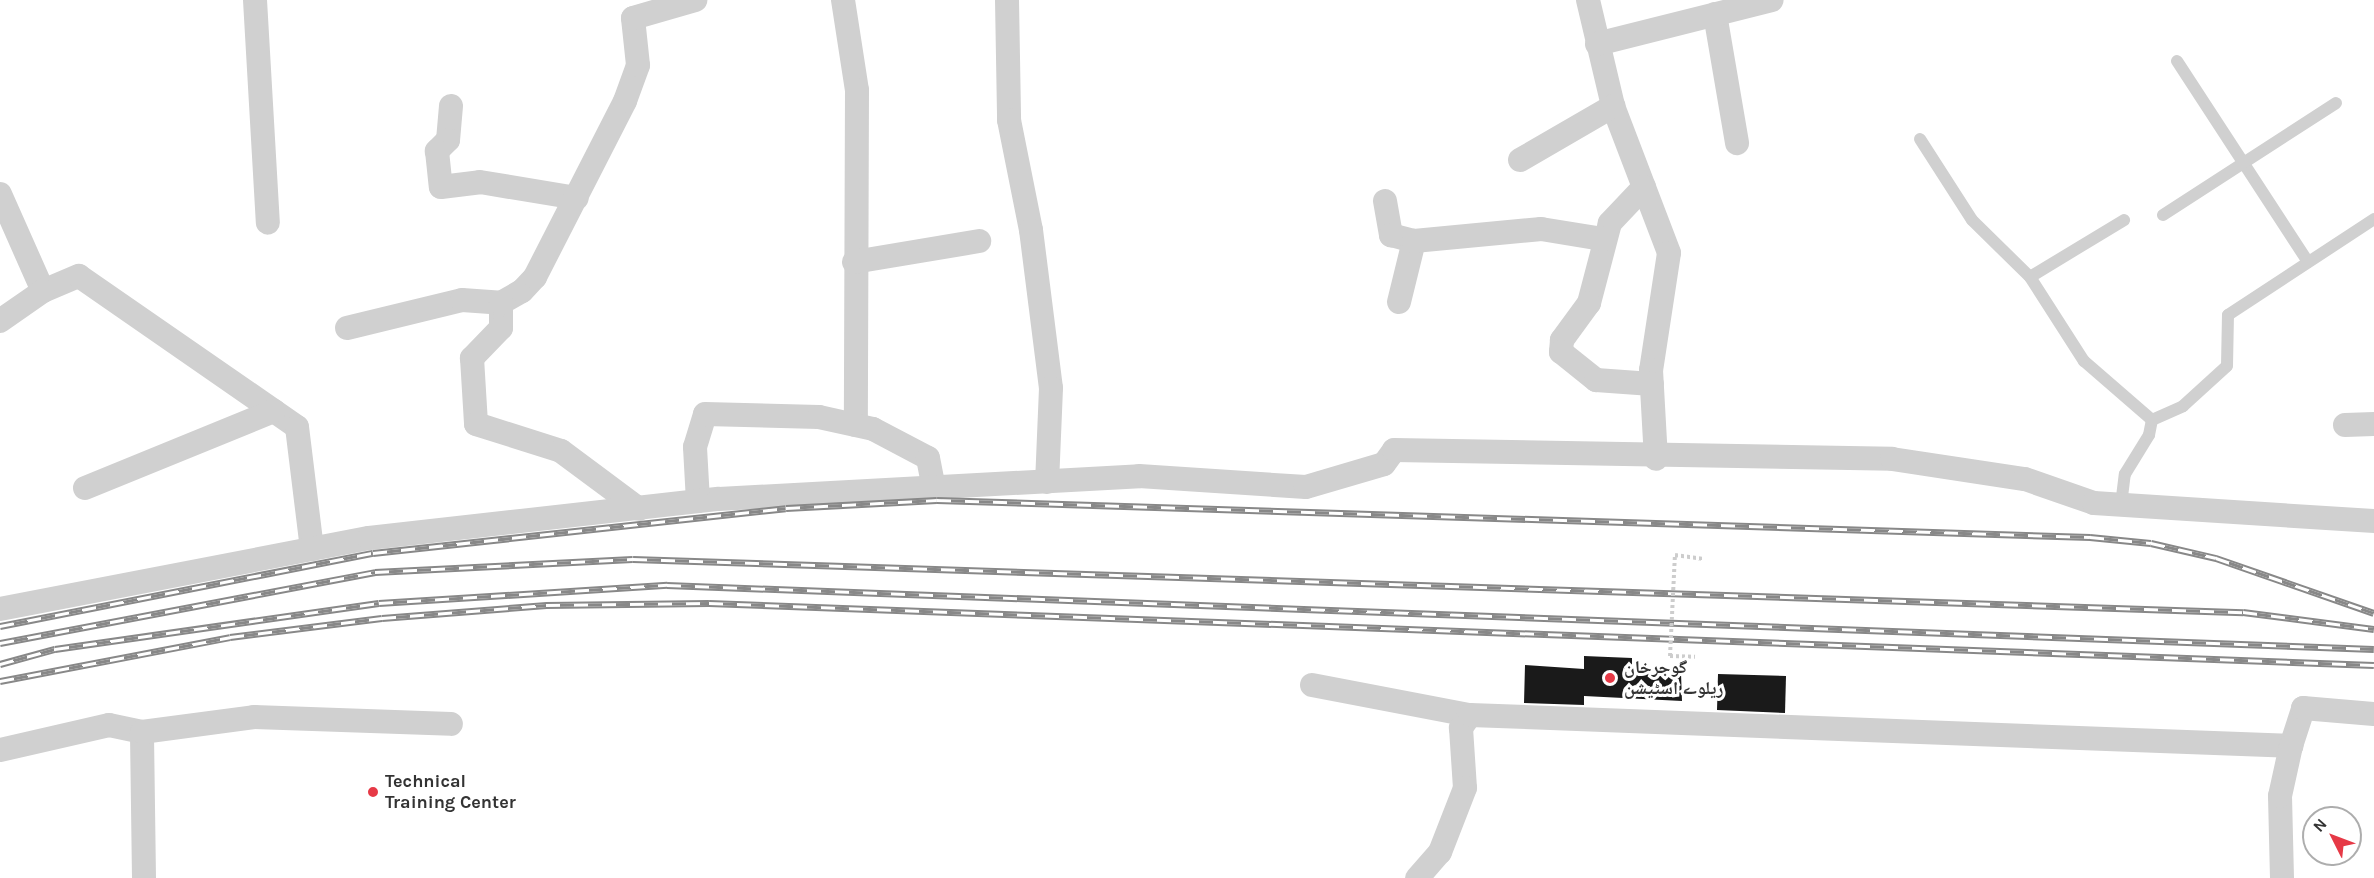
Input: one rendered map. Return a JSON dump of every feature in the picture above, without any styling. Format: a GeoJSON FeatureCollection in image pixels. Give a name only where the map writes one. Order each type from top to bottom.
{"type":"FeatureCollection","features":[{"type":"Feature","properties":{"kind":"street"},"geometry":{"type":"LineString","coordinates":[[255,0],[268,223]]}},
{"type":"Feature","properties":{"kind":"street"},"geometry":{"type":"LineString","coordinates":[[347,328],[462,300],[501,303],[535,277],[577,198],[634,79],[638,65],[633,18],[695,0]]}},
{"type":"Feature","properties":{"kind":"street"},"geometry":{"type":"LineString","coordinates":[[843,0],[857,90],[854,262],[856,425]]}},
{"type":"Feature","properties":{"kind":"street"},"geometry":{"type":"LineString","coordinates":[[1007,0],[1009,120],[1031,230],[1051,388],[1047,483]]}},
{"type":"Feature","properties":{"kind":"street"},"geometry":{"type":"LineString","coordinates":[[1588,0],[1613,105],[1669,253],[1652,384],[1656,459]]}},
{"type":"Feature","properties":{"kind":"street"},"geometry":{"type":"LineString","coordinates":[[1597,44],[1772,0]]}},
{"type":"Feature","properties":{"kind":"street"},"geometry":{"type":"LineString","coordinates":[[1715,14],[1737,143]]}},
{"type":"Feature","properties":{"kind":"street"},"geometry":{"type":"LineString","coordinates":[[451,105],[448,140],[437,151],[441,187],[480,182],[577,198]]}},
{"type":"Feature","properties":{"kind":"street"},"geometry":{"type":"LineString","coordinates":[[1520,160],[1613,105]]}},
{"type":"Feature","properties":{"kind":"street"},"geometry":{"type":"LineString","coordinates":[[1644,187],[1615,215],[1603,239],[1589,303],[1562,339],[1561,352],[1596,380],[1652,384]]}},
{"type":"Feature","properties":{"kind":"street"},"geometry":{"type":"LineString","coordinates":[[0,194],[43,291]]}},
{"type":"Feature","properties":{"kind":"street"},"geometry":{"type":"LineString","coordinates":[[1385,201],[1392,235],[1414,241],[1541,229],[1603,239]]}},
{"type":"Feature","properties":{"kind":"street"},"geometry":{"type":"LineString","coordinates":[[854,262],[979,241]]}},
{"type":"Feature","properties":{"kind":"street"},"geometry":{"type":"LineString","coordinates":[[1399,302],[1414,241]]}},
{"type":"Feature","properties":{"kind":"street"},"geometry":{"type":"LineString","coordinates":[[0,321],[43,291],[79,276],[297,427],[302,439],[312,549]]}},
{"type":"Feature","properties":{"kind":"street"},"geometry":{"type":"LineString","coordinates":[[501,303],[501,328],[472,358],[476,424],[561,451],[639,509]]}},
{"type":"Feature","properties":{"kind":"street"},"geometry":{"type":"LineString","coordinates":[[85,488],[274,411]]}},
{"type":"Feature","properties":{"kind":"street"},"geometry":{"type":"LineString","coordinates":[[698,501],[695,447],[705,414],[819,417],[856,425],[928,458],[934,490]]}},
{"type":"Feature","properties":{"kind":"street"},"geometry":{"type":"LineString","coordinates":[[2345,425],[2374,424]]}},
{"type":"Feature","properties":{"kind":"street"},"geometry":{"type":"LineString","coordinates":[[0,609],[312,549],[698,501],[934,490],[1139,477],[1306,487],[1384,464],[1394,450],[1656,459],[1892,459],[2025,479],[2094,503],[2374,521]]}},
{"type":"Feature","properties":{"kind":"street"},"geometry":{"type":"LineString","coordinates":[[1312,685],[1470,716],[2291,746]]}},
{"type":"Feature","properties":{"kind":"street"},"geometry":{"type":"LineString","coordinates":[[2282,878],[2280,796],[2291,746],[2303,708],[2374,714]]}},
{"type":"Feature","properties":{"kind":"street"},"geometry":{"type":"LineString","coordinates":[[1417,878],[1440,852],[1465,788],[1461,728],[1470,716]]}},
{"type":"Feature","properties":{"kind":"street"},"geometry":{"type":"LineString","coordinates":[[0,750],[109,725],[142,732],[254,717],[451,724]]}},
{"type":"Feature","properties":{"kind":"street"},"geometry":{"type":"LineString","coordinates":[[142,732],[144,878]]}},
{"type":"Feature","properties":{"kind":"lane"},"geometry":{"type":"LineString","coordinates":[[2177,61],[2241,164],[2308,262]]}},
{"type":"Feature","properties":{"kind":"lane"},"geometry":{"type":"LineString","coordinates":[[2163,215],[2336,103]]}},
{"type":"Feature","properties":{"kind":"lane"},"geometry":{"type":"LineString","coordinates":[[1920,139],[1972,220],[2030,278],[2084,362],[2152,420]]}},
{"type":"Feature","properties":{"kind":"lane"},"geometry":{"type":"LineString","coordinates":[[2152,420],[2183,406],[2227,366],[2228,315],[2374,219]]}},
{"type":"Feature","properties":{"kind":"lane"},"geometry":{"type":"LineString","coordinates":[[2030,278],[2124,220]]}},
{"type":"Feature","properties":{"kind":"lane"},"geometry":{"type":"LineString","coordinates":[[2121,505],[2125,474],[2149,435],[2152,420]]}},
{"type":"Feature","properties":{"kind":"path"},"geometry":{"type":"LineString","coordinates":[[1695,657],[1670,656],[1675,555],[1704,559]]}},
{"type":"Feature","properties":{"kind":"building"},"geometry":{"type":"Polygon","coordinates":[[[1584,656],[1632,658],[1632,671],[1681,673],[1682,701],[1584,696],[1584,705],[1524,703],[1525,665],[1584,669],[1584,656]]]}},
{"type":"Feature","properties":{"kind":"building"},"geometry":{"type":"Polygon","coordinates":[[[1718,674],[1786,676],[1785,713],[1717,710],[1718,674]]]}},
{"type":"Feature","properties":{"kind":"railway"},"geometry":{"type":"LineString","coordinates":[[0,626],[373,553],[786,508],[937,500],[2090,537],[2151,543],[2216,558],[2374,613]]}},
{"type":"Feature","properties":{"kind":"railway"},"geometry":{"type":"LineString","coordinates":[[0,643],[375,572],[633,559],[2243,612],[2374,629]]}},
{"type":"Feature","properties":{"kind":"railway"},"geometry":{"type":"LineString","coordinates":[[0,664],[55,649],[379,603],[667,585],[2374,649]]}},
{"type":"Feature","properties":{"kind":"railway"},"geometry":{"type":"LineString","coordinates":[[0,681],[230,637],[382,618],[546,605],[709,603],[2374,665]]}},
{"type":"Feature","properties":{"kind":"place","name":"گوجرخان ریلوے اسٹیشن"},"geometry":{"type":"Point","coordinates":[1610,678]}},
{"type":"Feature","properties":{"kind":"place","name":"Technical Training Center"},"geometry":{"type":"Point","coordinates":[373,792]}}]}
